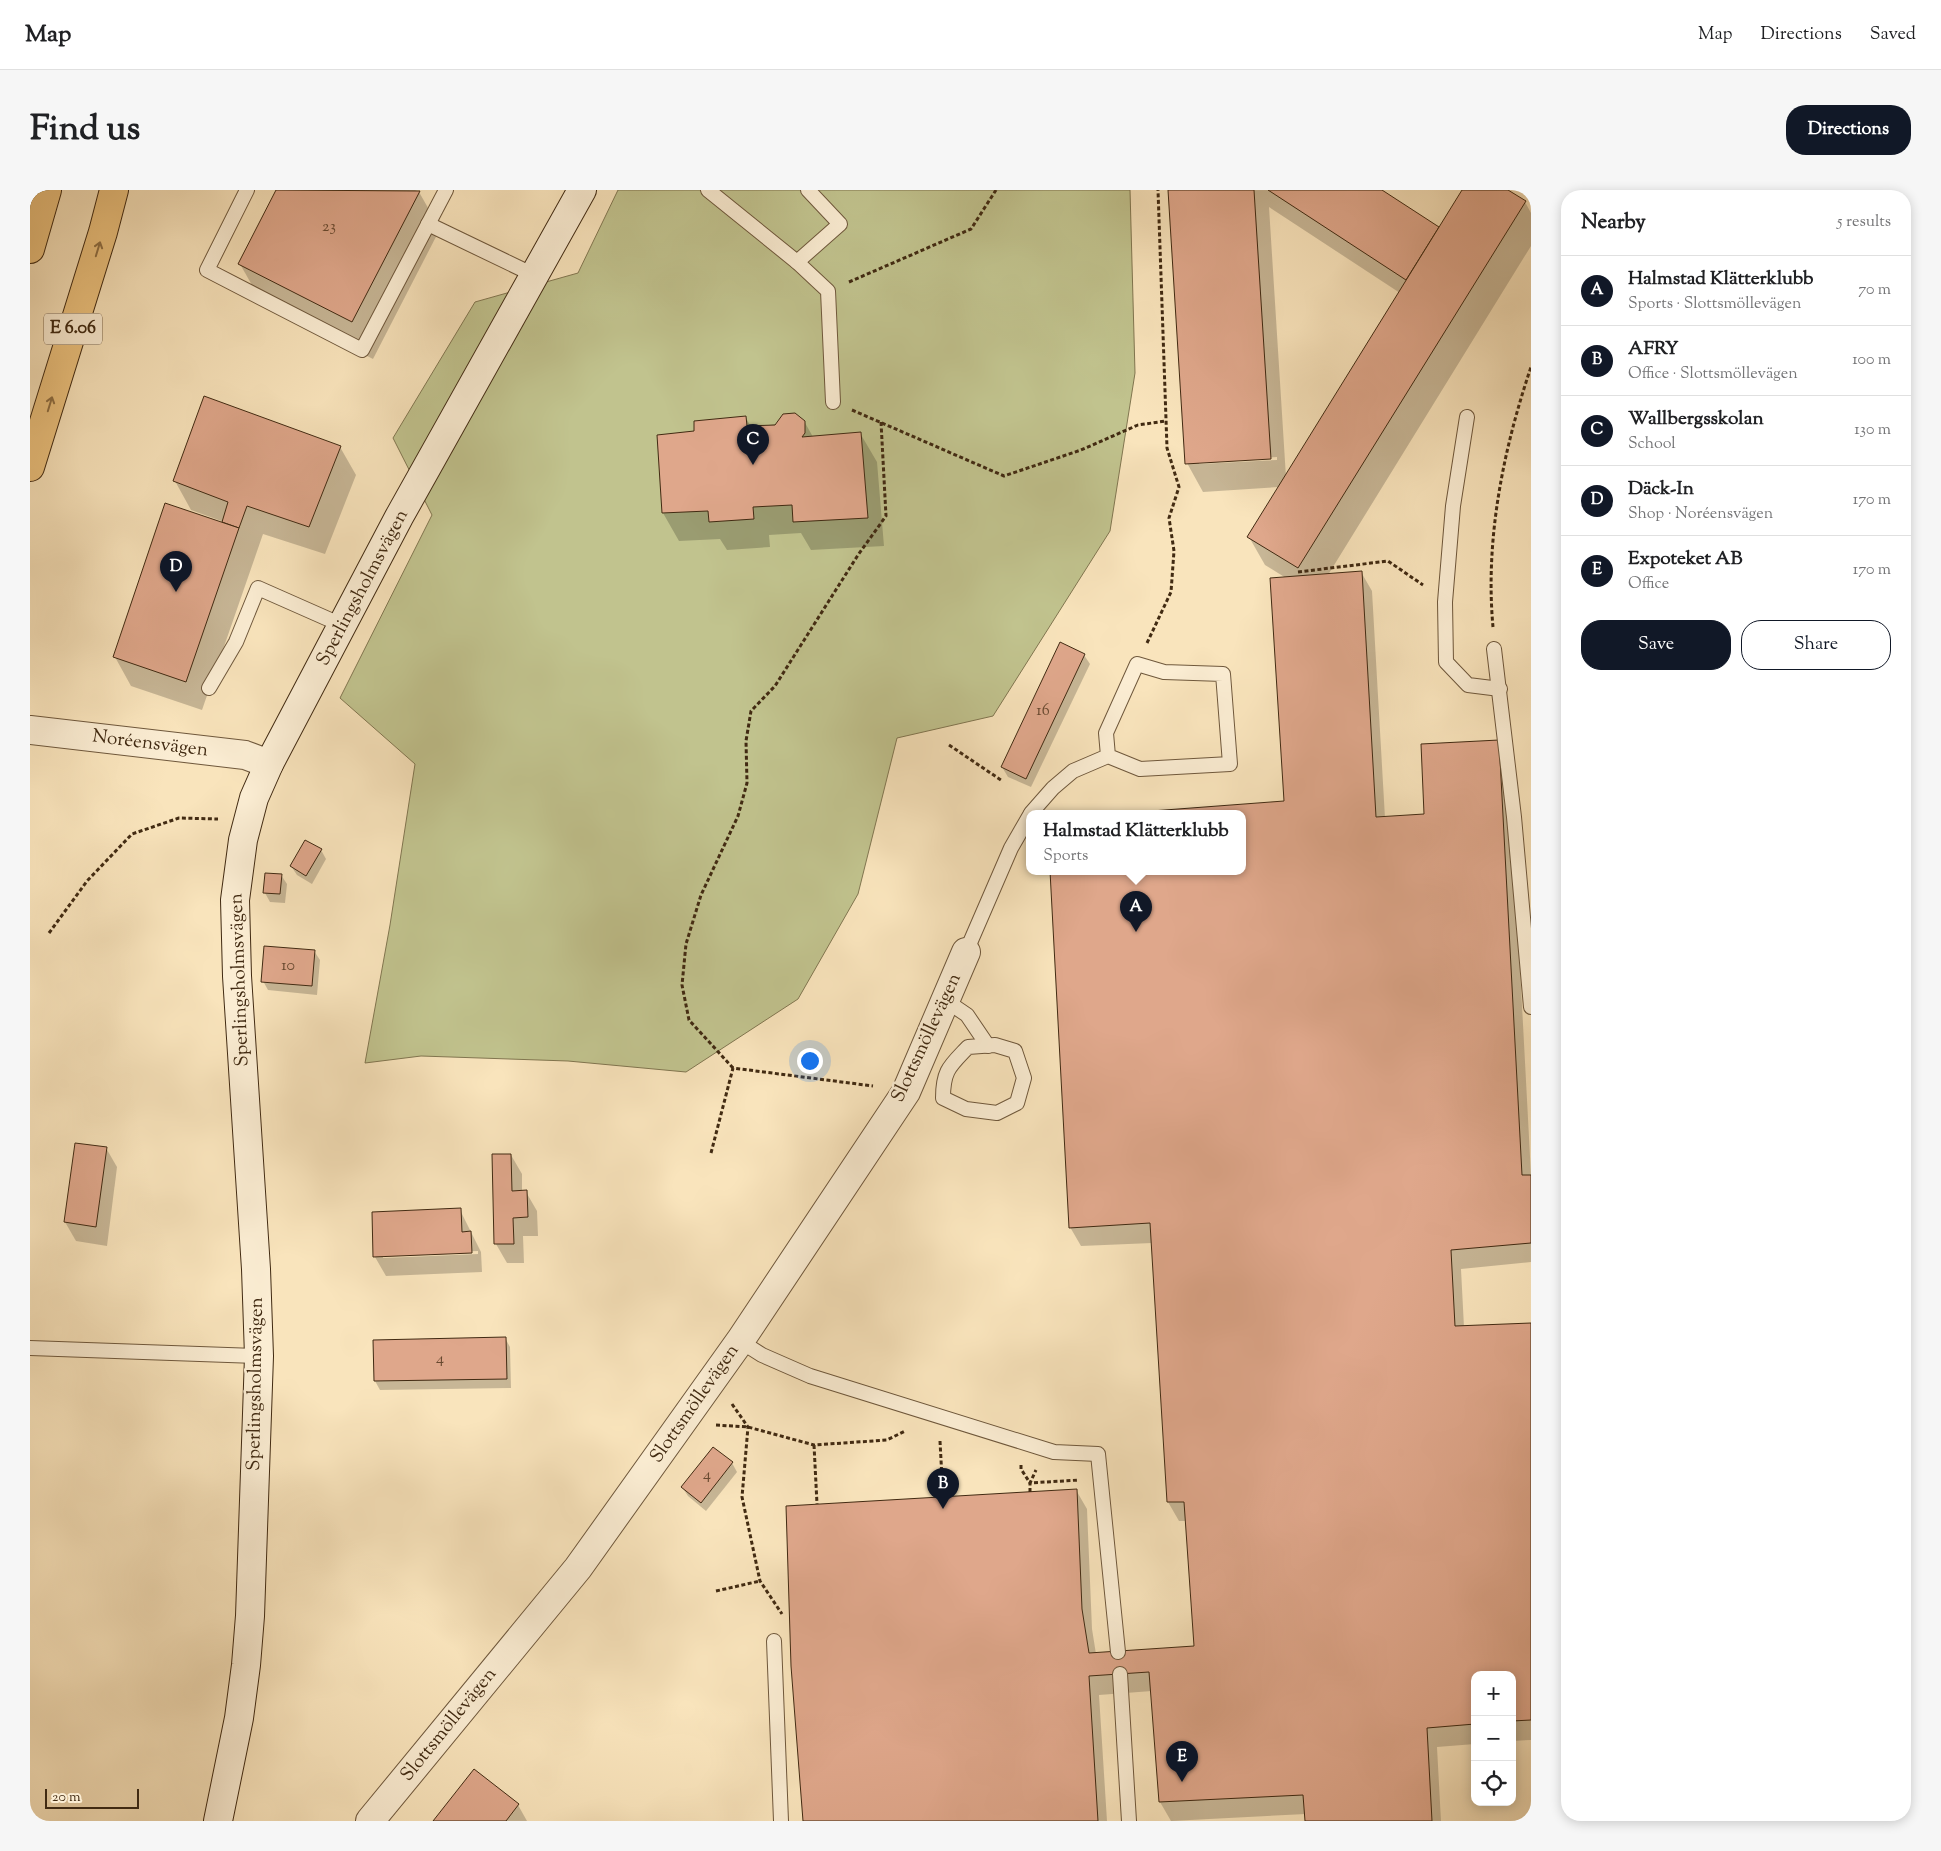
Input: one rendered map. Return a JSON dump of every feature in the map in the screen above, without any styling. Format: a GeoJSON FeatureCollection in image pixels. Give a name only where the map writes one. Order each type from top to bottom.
{"type":"FeatureCollection","features":[{"type":"Feature","properties":{"kind":"highway"},"geometry":{"type":"LineString","coordinates":[[30,248],[47,190]]}},
{"type":"Feature","properties":{"kind":"highway","name":"E 6.06"},"geometry":{"type":"LineString","coordinates":[[30,467],[103,232],[114,190]]}},
{"type":"Feature","properties":{"kind":"street","name":"Sperlingsholmsvägen"},"geometry":{"type":"LineString","coordinates":[[218,1821],[239,1718],[246,1665],[250,1616],[259,1356],[256,1259],[237,976],[235,900],[243,840],[254,798],[269,764],[344,626],[399,517],[536,276],[582,190]]}},
{"type":"Feature","properties":{"kind":"street","name":"Noréensvägen"},"geometry":{"type":"LineString","coordinates":[[30,730],[245,755],[269,764]]}},
{"type":"Feature","properties":{"kind":"street","name":"Slottsmöllevägen"},"geometry":{"type":"LineString","coordinates":[[370,1821],[578,1568],[740,1341],[906,1092],[966,952]]}},
{"type":"Feature","properties":{"kind":"lane"},"geometry":{"type":"LineString","coordinates":[[247,190],[207,270],[362,350],[446,190]]}},
{"type":"Feature","properties":{"kind":"lane"},"geometry":{"type":"LineString","coordinates":[[708,190],[797,262],[828,291],[833,402]]}},
{"type":"Feature","properties":{"kind":"lane"},"geometry":{"type":"LineString","coordinates":[[797,262],[840,224],[808,190]]}},
{"type":"Feature","properties":{"kind":"lane"},"geometry":{"type":"LineString","coordinates":[[428,224],[536,276]]}},
{"type":"Feature","properties":{"kind":"lane"},"geometry":{"type":"LineString","coordinates":[[1467,417],[1453,506],[1445,602],[1446,662],[1468,684],[1500,689]]}},
{"type":"Feature","properties":{"kind":"lane"},"geometry":{"type":"LineString","coordinates":[[209,688],[236,642],[258,588],[344,626]]}},
{"type":"Feature","properties":{"kind":"lane"},"geometry":{"type":"LineString","coordinates":[[1494,649],[1500,689],[1531,1007]]}},
{"type":"Feature","properties":{"kind":"lane"},"geometry":{"type":"LineString","coordinates":[[1034,810],[1073,771],[1108,756],[1140,769],[1230,764],[1223,674],[1164,672],[1137,664],[1106,733],[1108,756]]}},
{"type":"Feature","properties":{"kind":"lane"},"geometry":{"type":"LineString","coordinates":[[966,952],[1011,848],[1026,821]]}},
{"type":"Feature","properties":{"kind":"lane"},"geometry":{"type":"LineString","coordinates":[[946,1000],[967,1015],[988,1046]]}},
{"type":"Feature","properties":{"kind":"lane"},"geometry":{"type":"LineString","coordinates":[[995,1045],[1015,1051],[1024,1078],[1017,1103],[997,1113],[966,1109],[943,1098],[943,1079],[952,1065],[968,1047],[988,1046],[995,1045]]}},
{"type":"Feature","properties":{"kind":"lane"},"geometry":{"type":"LineString","coordinates":[[740,1341],[762,1355],[810,1376],[1054,1452],[1098,1454],[1118,1652]]}},
{"type":"Feature","properties":{"kind":"lane"},"geometry":{"type":"LineString","coordinates":[[30,1348],[259,1356]]}},
{"type":"Feature","properties":{"kind":"lane"},"geometry":{"type":"LineString","coordinates":[[774,1641],[781,1821]]}},
{"type":"Feature","properties":{"kind":"lane"},"geometry":{"type":"LineString","coordinates":[[1120,1674],[1129,1821]]}},
{"type":"Feature","properties":{"kind":"path"},"geometry":{"type":"LineString","coordinates":[[828,291],[971,229],[996,190]]}},
{"type":"Feature","properties":{"kind":"path"},"geometry":{"type":"LineString","coordinates":[[1137,664],[1171,592],[1174,551],[1169,518],[1178,487],[1167,448],[1158,190]]}},
{"type":"Feature","properties":{"kind":"path"},"geometry":{"type":"LineString","coordinates":[[1494,649],[1489,589],[1492,540],[1504,468],[1521,397],[1531,367]]}},
{"type":"Feature","properties":{"kind":"path"},"geometry":{"type":"LineString","coordinates":[[833,402],[1004,476],[1081,450],[1138,425],[1166,421]]}},
{"type":"Feature","properties":{"kind":"path"},"geometry":{"type":"LineString","coordinates":[[881,422],[886,516],[858,555],[775,686],[750,711],[746,741],[747,783],[738,816],[702,895],[686,944],[682,985],[689,1020],[733,1068],[906,1092]]}},
{"type":"Feature","properties":{"kind":"path"},"geometry":{"type":"LineString","coordinates":[[1298,572],[1388,561],[1423,585]]}},
{"type":"Feature","properties":{"kind":"path"},"geometry":{"type":"LineString","coordinates":[[949,745],[1001,780]]}},
{"type":"Feature","properties":{"kind":"path"},"geometry":{"type":"LineString","coordinates":[[49,933],[87,881],[132,834],[179,818],[249,819]]}},
{"type":"Feature","properties":{"kind":"path"},"geometry":{"type":"LineString","coordinates":[[711,1153],[733,1068]]}},
{"type":"Feature","properties":{"kind":"path"},"geometry":{"type":"LineString","coordinates":[[729,1399],[748,1427],[742,1498],[760,1581],[782,1614]]}},
{"type":"Feature","properties":{"kind":"path"},"geometry":{"type":"LineString","coordinates":[[710,1425],[748,1427],[814,1445],[886,1440],[908,1430]]}},
{"type":"Feature","properties":{"kind":"path"},"geometry":{"type":"LineString","coordinates":[[814,1445],[817,1504]]}},
{"type":"Feature","properties":{"kind":"path"},"geometry":{"type":"LineString","coordinates":[[941,1463],[943,1498]]}},
{"type":"Feature","properties":{"kind":"path"},"geometry":{"type":"LineString","coordinates":[[1030,1492],[1030,1483],[1082,1480],[1099,1470]]}},
{"type":"Feature","properties":{"kind":"path"},"geometry":{"type":"LineString","coordinates":[[716,1591],[760,1581]]}},
{"type":"Feature","properties":{"kind":"green space"},"geometry":{"type":"Polygon","coordinates":[[[618,190],[1130,190],[1135,373],[1110,531],[993,716],[897,738],[858,894],[798,999],[686,1072],[568,1061],[421,1056],[365,1063],[390,925],[415,764],[340,698],[432,515],[393,438],[475,302],[578,273],[618,190]]]}},
{"type":"Feature","properties":{"kind":"building"},"geometry":{"type":"Polygon","coordinates":[[[276,190],[420,191],[352,322],[238,264],[276,190]]]}},
{"type":"Feature","properties":{"kind":"building"},"geometry":{"type":"Polygon","coordinates":[[[1168,190],[1254,190],[1271,459],[1185,464],[1168,190]]]}},
{"type":"Feature","properties":{"kind":"building"},"geometry":{"type":"Polygon","coordinates":[[[1268,190],[1382,190],[1439,227],[1406,280],[1268,190]]]}},
{"type":"Feature","properties":{"kind":"building"},"geometry":{"type":"Polygon","coordinates":[[[1462,190],[1508,190],[1526,201],[1298,568],[1247,537],[1462,190]]]}},
{"type":"Feature","properties":{"kind":"building"},"geometry":{"type":"Polygon","coordinates":[[[204,396],[341,446],[309,527],[247,506],[239,528],[222,522],[228,502],[173,481],[204,396]]]}},
{"type":"Feature","properties":{"kind":"building"},"geometry":{"type":"Polygon","coordinates":[[[795,413],[805,421],[805,433],[802,437],[861,432],[868,518],[793,522],[792,505],[753,507],[754,519],[709,522],[708,511],[662,513],[657,435],[694,431],[694,421],[746,416],[747,426],[775,425],[783,414],[795,413]]]}},
{"type":"Feature","properties":{"kind":"building"},"geometry":{"type":"Polygon","coordinates":[[[165,503],[239,528],[186,682],[113,657],[165,503]]]}},
{"type":"Feature","properties":{"kind":"building"},"geometry":{"type":"Polygon","coordinates":[[[1362,571],[1376,817],[1424,814],[1421,744],[1499,740],[1522,1175],[1531,1175],[1531,1243],[1451,1250],[1455,1326],[1531,1323],[1531,1720],[1516,1721],[1516,1671],[1471,1671],[1471,1724],[1427,1728],[1432,1821],[1305,1821],[1303,1795],[1159,1802],[1149,1672],[1089,1676],[1098,1821],[803,1821],[791,1666],[786,1506],[1077,1489],[1082,1609],[1089,1653],[1194,1646],[1184,1502],[1167,1502],[1150,1223],[1069,1228],[1050,875],[1246,875],[1246,810],[1165,810],[1284,801],[1270,578],[1362,571]]]}},
{"type":"Feature","properties":{"kind":"building"},"geometry":{"type":"Polygon","coordinates":[[[1060,642],[1085,654],[1026,779],[1001,767],[1060,642]]]}},
{"type":"Feature","properties":{"kind":"building"},"geometry":{"type":"Polygon","coordinates":[[[305,840],[322,849],[306,876],[290,866],[305,840]]]}},
{"type":"Feature","properties":{"kind":"building"},"geometry":{"type":"Polygon","coordinates":[[[265,873],[282,874],[280,894],[263,893],[265,873]]]}},
{"type":"Feature","properties":{"kind":"building"},"geometry":{"type":"Polygon","coordinates":[[[264,946],[315,950],[312,986],[261,982],[264,946]]]}},
{"type":"Feature","properties":{"kind":"building"},"geometry":{"type":"Polygon","coordinates":[[[75,1143],[107,1147],[96,1227],[64,1222],[75,1143]]]}},
{"type":"Feature","properties":{"kind":"building"},"geometry":{"type":"Polygon","coordinates":[[[492,1154],[511,1154],[512,1191],[527,1190],[528,1217],[513,1218],[514,1244],[494,1244],[492,1154]]]}},
{"type":"Feature","properties":{"kind":"building"},"geometry":{"type":"Polygon","coordinates":[[[461,1208],[462,1232],[471,1231],[472,1253],[373,1257],[372,1212],[461,1208]]]}},
{"type":"Feature","properties":{"kind":"building"},"geometry":{"type":"Polygon","coordinates":[[[506,1337],[507,1379],[374,1381],[373,1340],[506,1337]]]}},
{"type":"Feature","properties":{"kind":"building"},"geometry":{"type":"Polygon","coordinates":[[[713,1447],[733,1462],[701,1503],[681,1487],[713,1447]]]}},
{"type":"Feature","properties":{"kind":"building"},"geometry":{"type":"Polygon","coordinates":[[[474,1769],[519,1804],[506,1821],[433,1821],[474,1769]]]}},
{"type":"Feature","properties":{"kind":"place","name":"Wallbergsskolan"},"geometry":{"type":"Point","coordinates":[753,465]}},
{"type":"Feature","properties":{"kind":"place","name":"Däck-In"},"geometry":{"type":"Point","coordinates":[176,592]}},
{"type":"Feature","properties":{"kind":"place","name":"Halmstad Klätterklubb"},"geometry":{"type":"Point","coordinates":[1136,932]}},
{"type":"Feature","properties":{"kind":"place","name":"AFRY"},"geometry":{"type":"Point","coordinates":[943,1509]}},
{"type":"Feature","properties":{"kind":"place","name":"Expoteket AB"},"geometry":{"type":"Point","coordinates":[1182,1782]}}]}
